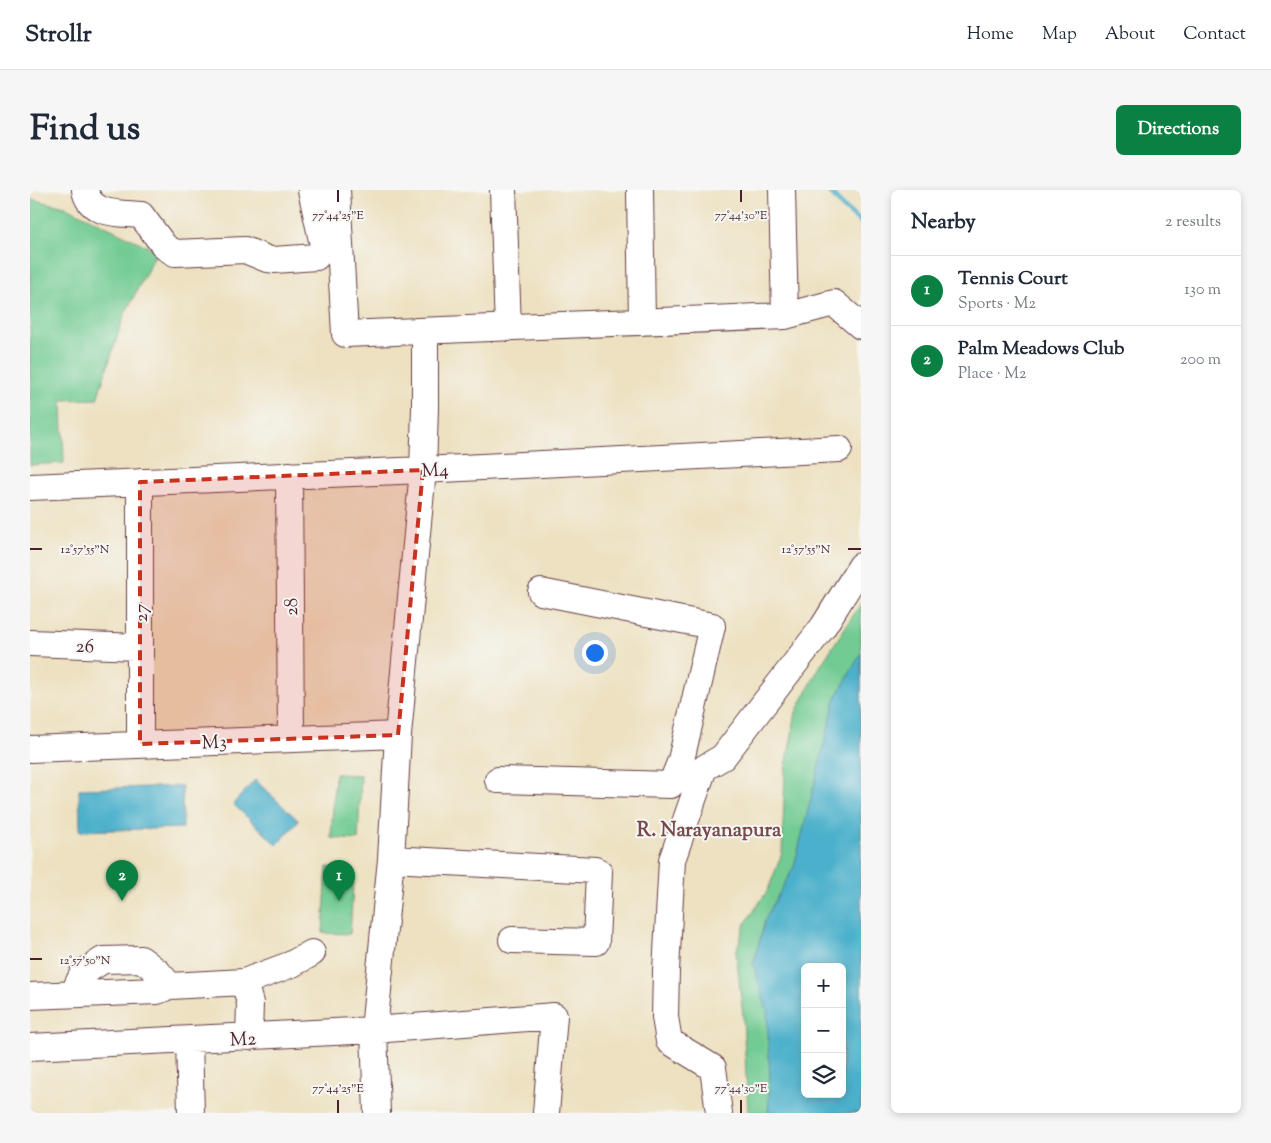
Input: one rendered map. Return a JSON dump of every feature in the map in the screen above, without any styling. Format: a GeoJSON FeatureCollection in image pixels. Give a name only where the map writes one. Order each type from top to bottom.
{"type":"FeatureCollection","features":[{"type":"Feature","properties":{"kind":"street"},"geometry":{"type":"LineString","coordinates":[[85,190],[86,197],[95,207],[102,211],[141,215],[165,247],[175,253],[246,250],[274,260],[316,257],[323,250],[311,190]]}},
{"type":"Feature","properties":{"kind":"street"},"geometry":{"type":"LineString","coordinates":[[337,190],[345,334],[785,316],[834,304],[861,326]]}},
{"type":"Feature","properties":{"kind":"street"},"geometry":{"type":"LineString","coordinates":[[503,190],[508,328]]}},
{"type":"Feature","properties":{"kind":"street"},"geometry":{"type":"LineString","coordinates":[[640,190],[642,322]]}},
{"type":"Feature","properties":{"kind":"street"},"geometry":{"type":"LineString","coordinates":[[782,190],[785,316]]}},
{"type":"Feature","properties":{"kind":"street"},"geometry":{"type":"LineString","coordinates":[[377,1113],[374,1030],[391,859],[398,735],[423,470],[425,331]]}},
{"type":"Feature","properties":{"kind":"street","name":"M4"},"geometry":{"type":"LineString","coordinates":[[30,487],[839,449]]}},
{"type":"Feature","properties":{"kind":"street","name":"28"},"geometry":{"type":"LineString","coordinates":[[289,476],[291,738]]}},
{"type":"Feature","properties":{"kind":"street","name":"27"},"geometry":{"type":"LineString","coordinates":[[140,482],[140,744]]}},
{"type":"Feature","properties":{"kind":"street"},"geometry":{"type":"LineString","coordinates":[[498,780],[671,785],[693,764],[722,757],[823,627],[861,566]]}},
{"type":"Feature","properties":{"kind":"street"},"geometry":{"type":"LineString","coordinates":[[540,592],[712,626],[693,764],[672,860],[665,1017],[669,1041],[713,1068],[719,1113]]}},
{"type":"Feature","properties":{"kind":"street","name":"26"},"geometry":{"type":"LineString","coordinates":[[30,643],[140,648]]}},
{"type":"Feature","properties":{"kind":"street","name":"M3"},"geometry":{"type":"LineString","coordinates":[[30,749],[398,735]]}},
{"type":"Feature","properties":{"kind":"street"},"geometry":{"type":"LineString","coordinates":[[391,859],[595,870],[599,872],[596,942],[512,940]]}},
{"type":"Feature","properties":{"kind":"street"},"geometry":{"type":"LineString","coordinates":[[30,996],[73,994],[84,973],[103,960],[141,959],[158,972],[170,986],[244,982],[292,964],[312,953]]}},
{"type":"Feature","properties":{"kind":"street"},"geometry":{"type":"LineString","coordinates":[[244,982],[250,1003],[249,1037]]}},
{"type":"Feature","properties":{"kind":"street","name":"M2"},"geometry":{"type":"LineString","coordinates":[[30,1047],[374,1030],[554,1016],[546,1113]]}},
{"type":"Feature","properties":{"kind":"street"},"geometry":{"type":"LineString","coordinates":[[189,1040],[191,1113]]}},
{"type":"Feature","properties":{"kind":"highlighted area"},"geometry":{"type":"Polygon","coordinates":[[[423,470],[398,735],[140,744],[140,482],[423,470]]]}},
{"type":"Feature","properties":{"kind":"green space"},"geometry":{"type":"Polygon","coordinates":[[[30,199],[66,207],[157,251],[124,316],[97,399],[62,400],[64,463],[30,465],[30,199]]]}},
{"type":"Feature","properties":{"kind":"green space"},"geometry":{"type":"Polygon","coordinates":[[[861,603],[861,1113],[748,1113],[743,1016],[736,952],[745,924],[768,890],[782,853],[785,772],[796,712],[819,668],[861,603]]]}},
{"type":"Feature","properties":{"kind":"green space"},"geometry":{"type":"Polygon","coordinates":[[[335,774],[361,775],[358,840],[331,838],[335,774]]]}},
{"type":"Feature","properties":{"kind":"green space"},"geometry":{"type":"Polygon","coordinates":[[[327,867],[354,869],[350,934],[323,933],[327,867]]]}},
{"type":"Feature","properties":{"kind":"water"},"geometry":{"type":"Polygon","coordinates":[[[861,653],[861,1113],[768,1113],[770,1082],[767,1010],[753,964],[766,917],[794,867],[835,700],[861,653]]]}},
{"type":"Feature","properties":{"kind":"water"},"geometry":{"type":"Polygon","coordinates":[[[255,780],[299,821],[277,845],[233,804],[255,780]]]}},
{"type":"Feature","properties":{"kind":"water"},"geometry":{"type":"Polygon","coordinates":[[[182,786],[183,828],[80,831],[79,789],[182,786]]]}},
{"type":"Feature","properties":{"kind":"waterway"},"geometry":{"type":"LineString","coordinates":[[828,190],[844,208],[861,222]]}},
{"type":"Feature","properties":{"kind":"place","name":"Palm Meadows Club"},"geometry":{"type":"Point","coordinates":[122,901]}},
{"type":"Feature","properties":{"kind":"place","name":"Tennis Court"},"geometry":{"type":"Point","coordinates":[339,901]}},
{"type":"Feature","properties":{"kind":"district","name":"R. Narayanapura"},"geometry":{"type":"Point","coordinates":[709,829]}}]}
